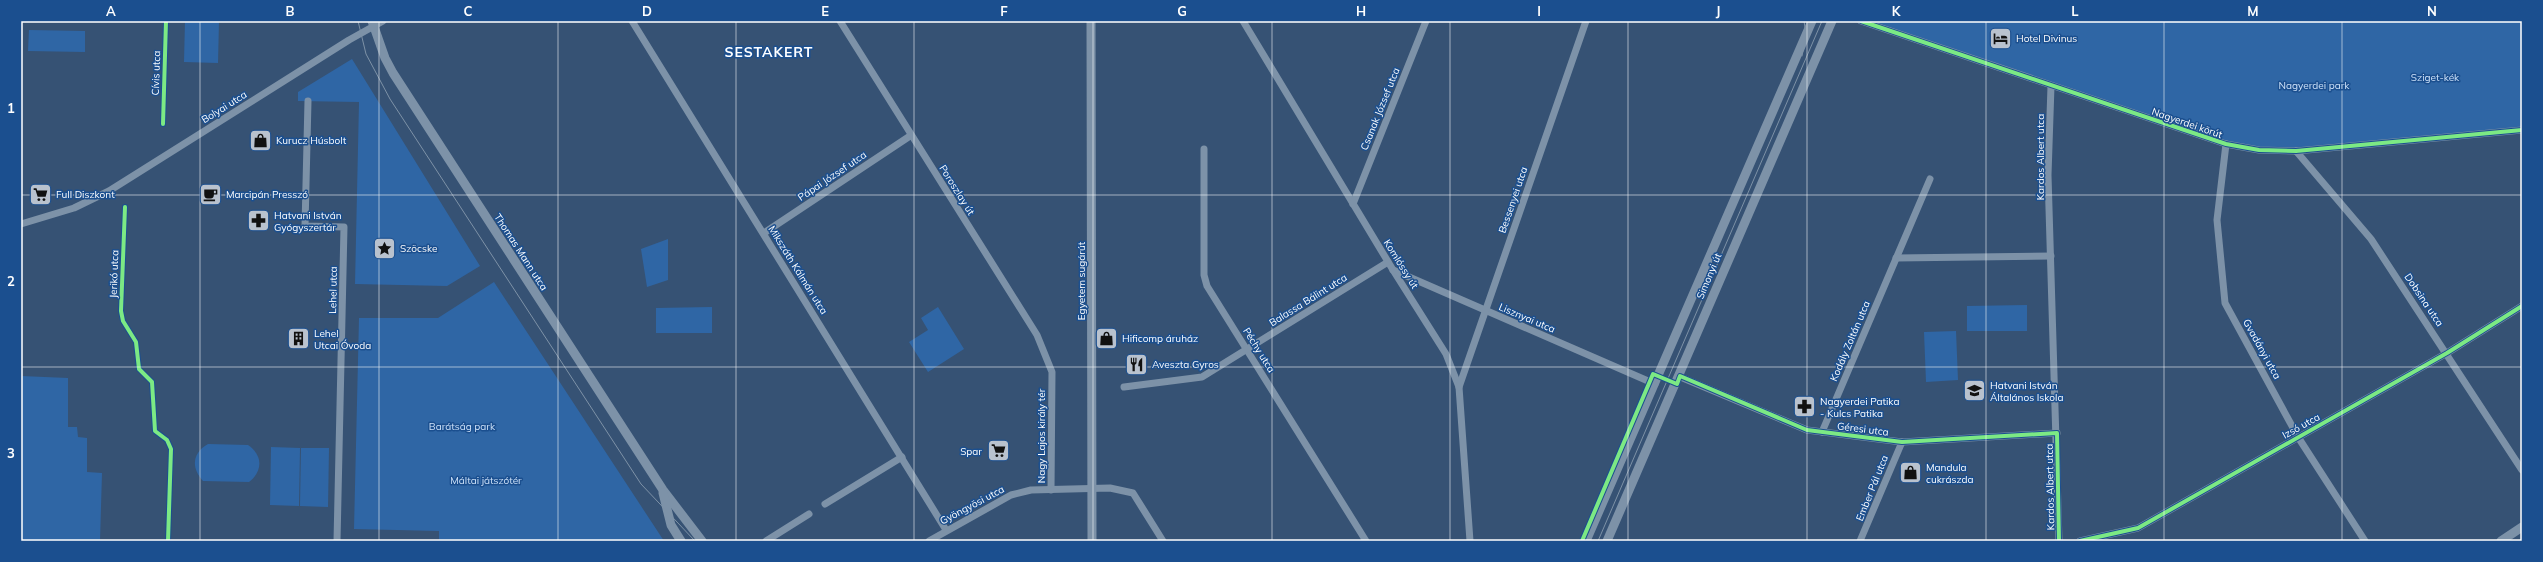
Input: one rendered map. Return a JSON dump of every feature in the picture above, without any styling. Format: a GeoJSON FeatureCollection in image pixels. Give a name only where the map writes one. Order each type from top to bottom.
{"type":"FeatureCollection","features":[{"type":"Feature","properties":{"kind":"street","name":"Bolyai utca"},"geometry":{"type":"LineString","coordinates":[[21,224],[74,208],[109,191],[372,24],[383,21]]}},
{"type":"Feature","properties":{"kind":"street","name":"Mikszáth Kálmán utca"},"geometry":{"type":"LineString","coordinates":[[632,21],[946,530]]}},
{"type":"Feature","properties":{"kind":"street","name":"Poroszlay út"},"geometry":{"type":"LineString","coordinates":[[840,21],[910,136],[1037,335],[1052,372]]}},
{"type":"Feature","properties":{"kind":"street","name":"Egyetem sugárút"},"geometry":{"type":"LineString","coordinates":[[1091,21],[1092,541]]}},
{"type":"Feature","properties":{"kind":"street","name":"Komlóssy út"},"geometry":{"type":"LineString","coordinates":[[1243,21],[1392,270],[1446,354],[1459,386],[1470,541]]}},
{"type":"Feature","properties":{"kind":"street","name":"Csanak József utca"},"geometry":{"type":"LineString","coordinates":[[1353,204],[1426,21]]}},
{"type":"Feature","properties":{"kind":"street","name":"Bessenyei utca"},"geometry":{"type":"LineString","coordinates":[[1459,386],[1586,21]]}},
{"type":"Feature","properties":{"kind":"street","name":"Simonyi út"},"geometry":{"type":"LineString","coordinates":[[1586,541],[1812,21]]}},
{"type":"Feature","properties":{"kind":"street","name":"Simonyi út"},"geometry":{"type":"LineString","coordinates":[[1607,541],[1832,21]]}},
{"type":"Feature","properties":{"kind":"street","name":"Nagyerdei körút"},"geometry":{"type":"LineString","coordinates":[[1861,21],[2226,144],[2259,150],[2296,151],[2522,130]]}},
{"type":"Feature","properties":{"kind":"street","name":"Thomas Mann utca"},"geometry":{"type":"LineString","coordinates":[[372,24],[393,73],[662,490],[702,541]]}},
{"type":"Feature","properties":{"kind":"street","name":"Kardos Albert utca"},"geometry":{"type":"LineString","coordinates":[[2051,86],[2048,175],[2057,433],[2059,541]]}},
{"type":"Feature","properties":{"kind":"street","name":"Lehel utca"},"geometry":{"type":"LineString","coordinates":[[308,101],[305,226],[344,227],[337,541]]}},
{"type":"Feature","properties":{"kind":"street","name":"Pápai József utca"},"geometry":{"type":"LineString","coordinates":[[764,233],[910,136]]}},
{"type":"Feature","properties":{"kind":"street","name":"Gvadányi utca"},"geometry":{"type":"LineString","coordinates":[[2226,144],[2217,220],[2225,303],[2298,437],[2365,541]]}},
{"type":"Feature","properties":{"kind":"street","name":"Péchy utca"},"geometry":{"type":"LineString","coordinates":[[1204,149],[1204,275],[1207,286],[1366,541]]}},
{"type":"Feature","properties":{"kind":"street","name":"Dobsina utca"},"geometry":{"type":"LineString","coordinates":[[2296,151],[2370,239],[2447,353],[2522,470]]}},
{"type":"Feature","properties":{"kind":"street","name":"Kodály Zoltán utca"},"geometry":{"type":"LineString","coordinates":[[1822,432],[1930,179]]}},
{"type":"Feature","properties":{"kind":"street"},"geometry":{"type":"LineString","coordinates":[[1896,258],[2051,256]]}},
{"type":"Feature","properties":{"kind":"street","name":"Balassa Bálint utca"},"geometry":{"type":"LineString","coordinates":[[1124,388],[1202,377],[1388,262]]}},
{"type":"Feature","properties":{"kind":"street","name":"Lisznyai utca"},"geometry":{"type":"LineString","coordinates":[[1392,270],[1655,384]]}},
{"type":"Feature","properties":{"kind":"street","name":"Izsó utca"},"geometry":{"type":"LineString","coordinates":[[2080,541],[2138,528],[2447,353],[2522,306]]}},
{"type":"Feature","properties":{"kind":"street","name":"Nagy Lajos király tér"},"geometry":{"type":"LineString","coordinates":[[1052,372],[1051,490],[1110,488],[1133,493],[1163,541]]}},
{"type":"Feature","properties":{"kind":"street","name":"Géresi utca"},"geometry":{"type":"LineString","coordinates":[[1678,376],[1807,430],[1902,442],[2057,433]]}},
{"type":"Feature","properties":{"kind":"street","name":"Ember Pál utca"},"geometry":{"type":"LineString","coordinates":[[1860,541],[1902,442]]}},
{"type":"Feature","properties":{"kind":"street"},"geometry":{"type":"LineString","coordinates":[[825,504],[902,457]]}},
{"type":"Feature","properties":{"kind":"street","name":"Thomas Mann utca"},"geometry":{"type":"LineString","coordinates":[[662,490],[671,525],[681,541]]}},
{"type":"Feature","properties":{"kind":"street","name":"Gyöngyösi utca"},"geometry":{"type":"LineString","coordinates":[[929,541],[946,530],[1011,495],[1031,490],[1051,490]]}},
{"type":"Feature","properties":{"kind":"street"},"geometry":{"type":"LineString","coordinates":[[766,541],[809,514]]}},
{"type":"Feature","properties":{"kind":"street"},"geometry":{"type":"LineString","coordinates":[[2501,541],[2522,527]]}},
{"type":"Feature","properties":{"kind":"green space"},"geometry":{"type":"Polygon","coordinates":[[[185,21],[219,21],[218,63],[184,62],[185,21]]]}},
{"type":"Feature","properties":{"kind":"green space","name":"Nagyerdei park"},"geometry":{"type":"Polygon","coordinates":[[[1861,21],[2522,21],[2522,130],[2296,151],[2226,144],[1861,21]]]}},
{"type":"Feature","properties":{"kind":"green space"},"geometry":{"type":"Polygon","coordinates":[[[29,30],[85,31],[85,52],[28,51],[29,30]]]}},
{"type":"Feature","properties":{"kind":"green space"},"geometry":{"type":"Polygon","coordinates":[[[352,59],[480,266],[447,286],[355,284],[359,102],[298,101],[298,92],[352,59]]]}},
{"type":"Feature","properties":{"kind":"green space"},"geometry":{"type":"Polygon","coordinates":[[[668,239],[668,280],[647,287],[641,249],[668,239]]]}},
{"type":"Feature","properties":{"kind":"green space","name":"Barátság park"},"geometry":{"type":"Polygon","coordinates":[[[494,282],[664,541],[439,541],[439,531],[354,529],[359,318],[438,318],[494,282]]]}},
{"type":"Feature","properties":{"kind":"green space"},"geometry":{"type":"Polygon","coordinates":[[[2027,305],[2027,331],[1967,331],[1967,306],[2027,305]]]}},
{"type":"Feature","properties":{"kind":"green space"},"geometry":{"type":"Polygon","coordinates":[[[712,307],[712,333],[656,333],[656,308],[712,307]]]}},
{"type":"Feature","properties":{"kind":"green space"},"geometry":{"type":"Polygon","coordinates":[[[938,307],[964,349],[928,372],[909,342],[928,330],[921,318],[938,307]]]}},
{"type":"Feature","properties":{"kind":"green space"},"geometry":{"type":"Polygon","coordinates":[[[1956,331],[1958,380],[1926,382],[1924,332],[1956,331]]]}},
{"type":"Feature","properties":{"kind":"green space"},"geometry":{"type":"Polygon","coordinates":[[[21,376],[68,378],[68,427],[77,427],[78,437],[87,438],[87,472],[102,473],[100,541],[21,541],[21,376]]]}},
{"type":"Feature","properties":{"kind":"green space"},"geometry":{"type":"Polygon","coordinates":[[[208,444],[248,445],[253,449],[259,458],[259,468],[254,478],[249,482],[203,481],[196,471],[195,461],[199,452],[208,444]]]}},
{"type":"Feature","properties":{"kind":"green space"},"geometry":{"type":"Polygon","coordinates":[[[271,447],[300,448],[299,506],[270,505],[271,447]]]}},
{"type":"Feature","properties":{"kind":"green space"},"geometry":{"type":"Polygon","coordinates":[[[301,448],[329,448],[328,507],[300,506],[301,448]]]}},
{"type":"Feature","properties":{"kind":"tram line"},"geometry":{"type":"LineString","coordinates":[[358,21],[366,54],[390,99],[641,484],[695,541]]}},
{"type":"Feature","properties":{"kind":"tram line"},"geometry":{"type":"LineString","coordinates":[[1802,56],[1806,34],[1804,21]]}},
{"type":"Feature","properties":{"kind":"tram line"},"geometry":{"type":"LineString","coordinates":[[1598,541],[1822,21]]}},
{"type":"Feature","properties":{"kind":"cycle path","name":"Cívis utca"},"geometry":{"type":"LineString","coordinates":[[163,124],[166,21]]}},
{"type":"Feature","properties":{"kind":"cycle path"},"geometry":{"type":"LineString","coordinates":[[1861,21],[2226,144],[2259,150],[2296,151],[2522,130]]}},
{"type":"Feature","properties":{"kind":"cycle path","name":"Jerikó utca"},"geometry":{"type":"LineString","coordinates":[[125,207],[121,311],[123,321],[136,342],[139,369],[152,382],[155,431],[167,440],[171,449],[168,541]]}},
{"type":"Feature","properties":{"kind":"cycle path"},"geometry":{"type":"LineString","coordinates":[[2080,541],[2138,528],[2447,353],[2522,306]]}},
{"type":"Feature","properties":{"kind":"cycle path"},"geometry":{"type":"LineString","coordinates":[[1582,541],[1653,374],[1677,384],[1680,376],[1807,430],[1902,442],[2057,433],[2059,541]]}},
{"type":"Feature","properties":{"kind":"place","name":"Hotel Divinus"},"geometry":{"type":"Point","coordinates":[2001,38]}},
{"type":"Feature","properties":{"kind":"place","name":"Kurucz Húsbolt"},"geometry":{"type":"Point","coordinates":[261,140]}},
{"type":"Feature","properties":{"kind":"place","name":"Full Diszkont"},"geometry":{"type":"Point","coordinates":[41,194]}},
{"type":"Feature","properties":{"kind":"place","name":"Marcipán Presszó"},"geometry":{"type":"Point","coordinates":[210,194]}},
{"type":"Feature","properties":{"kind":"place","name":"Hatvani István Gyógyszertár"},"geometry":{"type":"Point","coordinates":[258,221]}},
{"type":"Feature","properties":{"kind":"place","name":"Szöcske"},"geometry":{"type":"Point","coordinates":[385,248]}},
{"type":"Feature","properties":{"kind":"place","name":"Hificomp áruház"},"geometry":{"type":"Point","coordinates":[1107,338]}},
{"type":"Feature","properties":{"kind":"place","name":"Lehel Utcai Óvoda"},"geometry":{"type":"Point","coordinates":[299,339]}},
{"type":"Feature","properties":{"kind":"place","name":"Aveszta Gyros"},"geometry":{"type":"Point","coordinates":[1137,364]}},
{"type":"Feature","properties":{"kind":"place","name":"Hatvani István Általános Iskola"},"geometry":{"type":"Point","coordinates":[1975,391]}},
{"type":"Feature","properties":{"kind":"place","name":"Nagyerdei Patika - Kulcs Patika"},"geometry":{"type":"Point","coordinates":[1804,407]}},
{"type":"Feature","properties":{"kind":"place","name":"Spar"},"geometry":{"type":"Point","coordinates":[998,451]}},
{"type":"Feature","properties":{"kind":"place","name":"Mandula cukrászda"},"geometry":{"type":"Point","coordinates":[1911,473]}},
{"type":"Feature","properties":{"kind":"district","name":"SESTAKERT"},"geometry":{"type":"Point","coordinates":[769,52]}},
{"type":"Feature","properties":{"kind":"park label","name":"Sziget-kék"},"geometry":{"type":"Point","coordinates":[2435,77]}},
{"type":"Feature","properties":{"kind":"park label","name":"Máltai játszótér"},"geometry":{"type":"Point","coordinates":[486,480]}}]}
